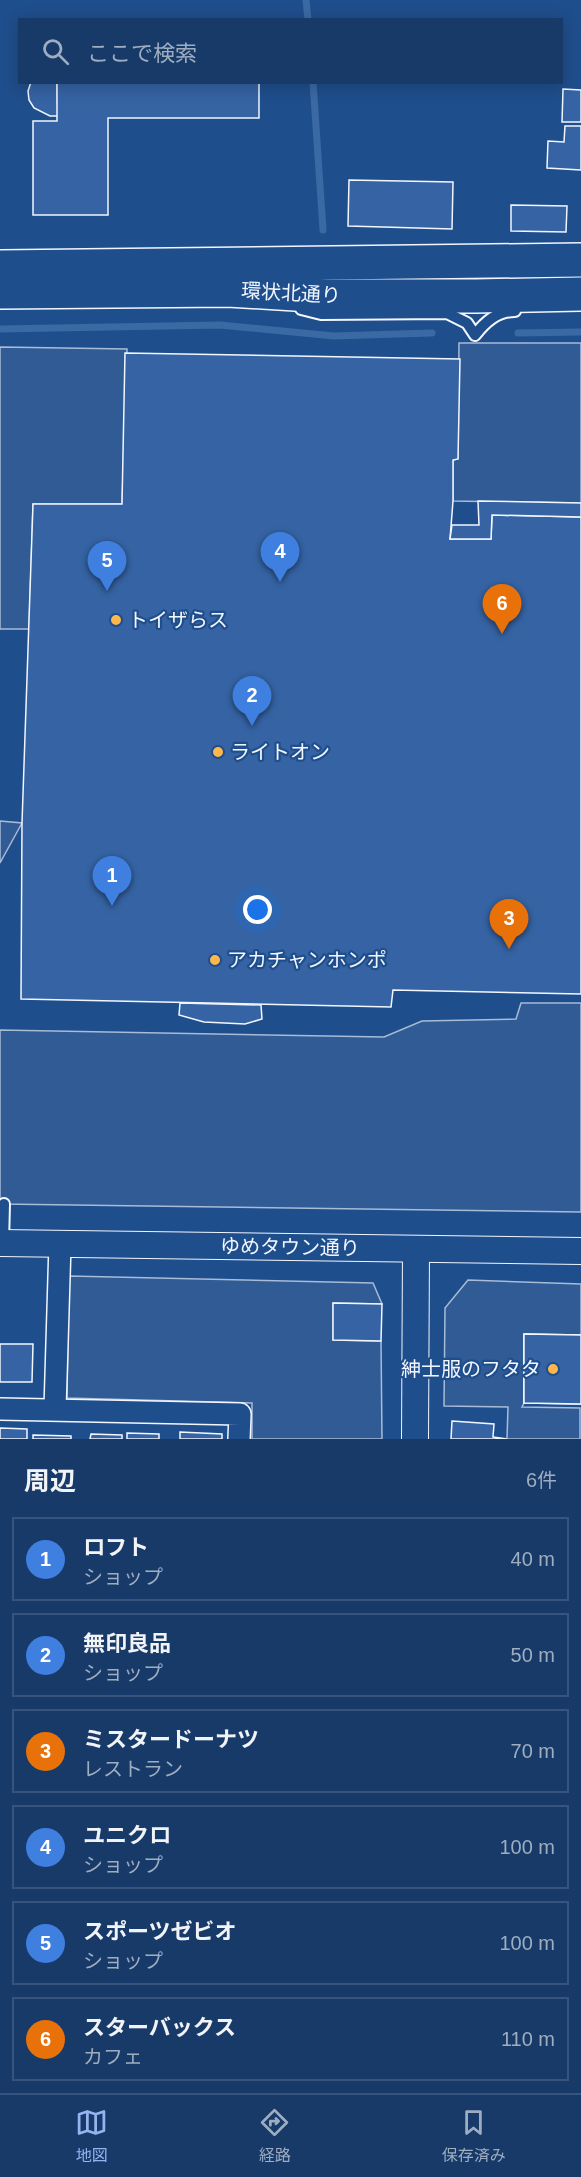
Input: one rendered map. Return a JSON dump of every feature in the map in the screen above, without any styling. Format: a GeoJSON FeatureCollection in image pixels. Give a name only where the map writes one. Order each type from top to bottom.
{"type":"FeatureCollection","features":[{"type":"Feature","properties":{"kind":"highway","name":"環状北通り"},"geometry":{"type":"LineString","coordinates":[[0,267],[581,260]]}},
{"type":"Feature","properties":{"kind":"highway","name":"環状北通り"},"geometry":{"type":"LineString","coordinates":[[0,292],[228,290],[339,296],[581,294]]}},
{"type":"Feature","properties":{"kind":"street","name":"ゆめタウン通り"},"geometry":{"type":"LineString","coordinates":[[2,1243],[581,1251]]}},
{"type":"Feature","properties":{"kind":"street"},"geometry":{"type":"LineString","coordinates":[[55,1409],[60,1244]]}},
{"type":"Feature","properties":{"kind":"street"},"geometry":{"type":"LineString","coordinates":[[415,1439],[416,1249]]}},
{"type":"Feature","properties":{"kind":"street"},"geometry":{"type":"LineString","coordinates":[[0,1409],[240,1414],[239,1439]]}},
{"type":"Feature","properties":{"kind":"lane"},"geometry":{"type":"LineString","coordinates":[[228,290],[321,314],[447,313],[467,323],[475,336],[483,324],[504,311],[526,311]]}},
{"type":"Feature","properties":{"kind":"lane"},"geometry":{"type":"LineString","coordinates":[[2,1243],[4,1204]]}},
{"type":"Feature","properties":{"kind":"shaded area"},"geometry":{"type":"Polygon","coordinates":[[[459,343],[581,343],[581,503],[453,501],[453,460],[458,459],[459,343]]]}},
{"type":"Feature","properties":{"kind":"shaded area"},"geometry":{"type":"Polygon","coordinates":[[[0,347],[127,349],[122,504],[33,504],[29,629],[0,629],[0,347]]]}},
{"type":"Feature","properties":{"kind":"shaded area"},"geometry":{"type":"Polygon","coordinates":[[[0,821],[22,823],[0,863],[0,821]]]}},
{"type":"Feature","properties":{"kind":"shaded area"},"geometry":{"type":"Polygon","coordinates":[[[521,1003],[581,1003],[581,1212],[0,1204],[0,1030],[384,1037],[422,1021],[516,1019],[521,1003]]]}},
{"type":"Feature","properties":{"kind":"shaded area"},"geometry":{"type":"Polygon","coordinates":[[[69,1276],[373,1283],[382,1304],[333,1303],[333,1340],[381,1341],[382,1439],[252,1439],[252,1403],[67,1398],[69,1276]]]}},
{"type":"Feature","properties":{"kind":"shaded area"},"geometry":{"type":"Polygon","coordinates":[[[468,1280],[581,1284],[581,1335],[524,1335],[524,1403],[522,1407],[580,1408],[580,1439],[507,1439],[508,1407],[444,1406],[445,1308],[468,1280]]]}},
{"type":"Feature","properties":{"kind":"building"},"geometry":{"type":"Polygon","coordinates":[[[30,84],[57,84],[58,116],[50,116],[34,108],[29,100],[30,84]]]}},
{"type":"Feature","properties":{"kind":"building"},"geometry":{"type":"Polygon","coordinates":[[[57,84],[259,84],[259,118],[108,118],[108,215],[33,215],[33,121],[57,121],[57,84]]]}},
{"type":"Feature","properties":{"kind":"building"},"geometry":{"type":"Polygon","coordinates":[[[563,89],[581,90],[581,122],[562,122],[563,89]]]}},
{"type":"Feature","properties":{"kind":"building"},"geometry":{"type":"Polygon","coordinates":[[[565,126],[581,126],[581,170],[547,168],[548,141],[564,142],[565,126]]]}},
{"type":"Feature","properties":{"kind":"building"},"geometry":{"type":"Polygon","coordinates":[[[349,180],[453,182],[452,229],[348,226],[349,180]]]}},
{"type":"Feature","properties":{"kind":"building"},"geometry":{"type":"Polygon","coordinates":[[[511,205],[567,206],[566,232],[511,231],[511,205]]]}},
{"type":"Feature","properties":{"kind":"building"},"geometry":{"type":"Polygon","coordinates":[[[125,353],[460,359],[458,459],[453,460],[450,539],[491,539],[492,515],[581,517],[581,994],[393,990],[391,1007],[21,999],[22,823],[33,504],[122,504],[125,353]]]}},
{"type":"Feature","properties":{"kind":"building"},"geometry":{"type":"Polygon","coordinates":[[[478,501],[581,503],[581,517],[492,515],[491,539],[450,539],[452,525],[479,525],[478,501]]]}},
{"type":"Feature","properties":{"kind":"building"},"geometry":{"type":"Polygon","coordinates":[[[180,1003],[261,1005],[262,1019],[245,1024],[204,1022],[179,1015],[180,1003]]]}},
{"type":"Feature","properties":{"kind":"building"},"geometry":{"type":"Polygon","coordinates":[[[333,1303],[382,1304],[381,1341],[333,1340],[333,1303]]]}},
{"type":"Feature","properties":{"kind":"building","name":"紳士服のフタタ"},"geometry":{"type":"Polygon","coordinates":[[[524,1334],[581,1335],[581,1404],[524,1403],[524,1334]]]}},
{"type":"Feature","properties":{"kind":"building","name":"紳士服のフタタ"},"geometry":{"type":"Polygon","coordinates":[[[524,1334],[581,1335],[581,1404],[524,1403],[524,1334]]]}},
{"type":"Feature","properties":{"kind":"building"},"geometry":{"type":"Polygon","coordinates":[[[0,1344],[33,1344],[32,1382],[0,1382],[0,1344]]]}},
{"type":"Feature","properties":{"kind":"building"},"geometry":{"type":"Polygon","coordinates":[[[452,1421],[494,1424],[493,1437],[507,1439],[451,1439],[452,1421]]]}},
{"type":"Feature","properties":{"kind":"building"},"geometry":{"type":"Polygon","coordinates":[[[0,1428],[27,1429],[27,1439],[0,1439],[0,1428]]]}},
{"type":"Feature","properties":{"kind":"building"},"geometry":{"type":"Polygon","coordinates":[[[180,1432],[222,1434],[222,1439],[180,1439],[180,1432]]]}},
{"type":"Feature","properties":{"kind":"building"},"geometry":{"type":"Polygon","coordinates":[[[127,1433],[159,1434],[159,1439],[127,1439],[127,1433]]]}},
{"type":"Feature","properties":{"kind":"building"},"geometry":{"type":"Polygon","coordinates":[[[91,1434],[122,1435],[122,1439],[90,1439],[91,1434]]]}},
{"type":"Feature","properties":{"kind":"building"},"geometry":{"type":"Polygon","coordinates":[[[33,1435],[71,1436],[71,1439],[33,1439],[33,1435]]]}},
{"type":"Feature","properties":{"kind":"waterway"},"geometry":{"type":"LineString","coordinates":[[306,0],[308,18]]}},
{"type":"Feature","properties":{"kind":"waterway"},"geometry":{"type":"LineString","coordinates":[[313,84],[323,230]]}},
{"type":"Feature","properties":{"kind":"waterway"},"geometry":{"type":"LineString","coordinates":[[0,329],[220,325],[334,336],[432,333]]}},
{"type":"Feature","properties":{"kind":"waterway"},"geometry":{"type":"LineString","coordinates":[[518,333],[581,332]]}},
{"type":"Feature","properties":{"kind":"place","name":"ユニクロ"},"geometry":{"type":"Point","coordinates":[280,582]}},
{"type":"Feature","properties":{"kind":"place","name":"スポーツゼビオ"},"geometry":{"type":"Point","coordinates":[107,591]}},
{"type":"Feature","properties":{"kind":"place","name":"トイザらス"},"geometry":{"type":"Point","coordinates":[116,620]}},
{"type":"Feature","properties":{"kind":"place","name":"スターバックス"},"geometry":{"type":"Point","coordinates":[502,634]}},
{"type":"Feature","properties":{"kind":"place","name":"無印良品"},"geometry":{"type":"Point","coordinates":[252,726]}},
{"type":"Feature","properties":{"kind":"place","name":"ライトオン"},"geometry":{"type":"Point","coordinates":[218,752]}},
{"type":"Feature","properties":{"kind":"place","name":"ロフト"},"geometry":{"type":"Point","coordinates":[112,906]}},
{"type":"Feature","properties":{"kind":"place","name":"ミスタードーナツ"},"geometry":{"type":"Point","coordinates":[509,949]}},
{"type":"Feature","properties":{"kind":"place","name":"アカチャンホンポ"},"geometry":{"type":"Point","coordinates":[215,960]}},
{"type":"Feature","properties":{"kind":"place","name":"紳士服のフタタ"},"geometry":{"type":"Point","coordinates":[553,1369]}}]}
